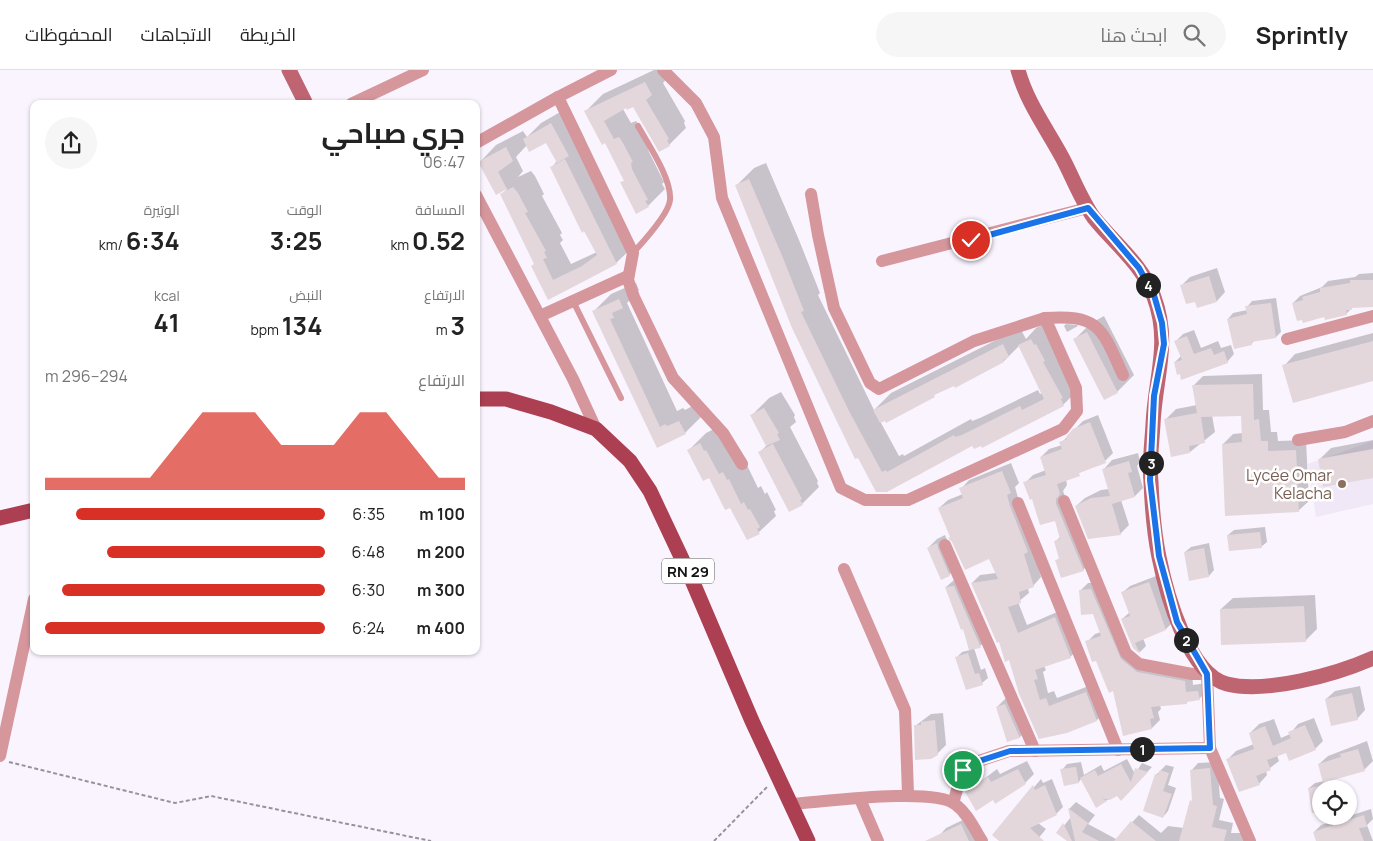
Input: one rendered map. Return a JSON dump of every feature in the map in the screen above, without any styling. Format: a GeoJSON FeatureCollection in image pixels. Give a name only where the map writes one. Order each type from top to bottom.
{"type":"FeatureCollection","features":[{"type":"Feature","properties":{"kind":"main road"},"geometry":{"type":"LineString","coordinates":[[289,70],[304,100]]}},
{"type":"Feature","properties":{"kind":"main road"},"geometry":{"type":"LineString","coordinates":[[1018,70],[1024,93],[1063,159],[1088,208],[1139,268],[1154,295],[1162,323],[1164,344],[1154,396],[1150,480],[1159,556],[1177,622],[1207,674],[1226,684],[1250,686],[1302,681],[1352,667],[1373,658]]}},
{"type":"Feature","properties":{"kind":"main road","name":"RN 29"},"geometry":{"type":"LineString","coordinates":[[480,399],[506,399],[551,412],[596,429],[630,461],[650,491],[691,578],[808,841]]}},
{"type":"Feature","properties":{"kind":"main road"},"geometry":{"type":"LineString","coordinates":[[0,518],[30,511]]}},
{"type":"Feature","properties":{"kind":"street"},"geometry":{"type":"LineString","coordinates":[[360,100],[424,70]]}},
{"type":"Feature","properties":{"kind":"street"},"geometry":{"type":"LineString","coordinates":[[480,141],[558,96],[612,70]]}},
{"type":"Feature","properties":{"kind":"street"},"geometry":{"type":"LineString","coordinates":[[663,70],[696,103],[714,137],[722,198],[841,488],[865,500],[908,500],[1063,429],[1077,411],[1076,388],[1045,318]]}},
{"type":"Feature","properties":{"kind":"street"},"geometry":{"type":"LineString","coordinates":[[558,96],[633,253],[628,276],[634,297],[673,378],[723,433],[742,464]]}},
{"type":"Feature","properties":{"kind":"street"},"geometry":{"type":"LineString","coordinates":[[811,194],[834,308],[870,383],[879,389],[974,341],[1045,318],[1065,317],[1088,320],[1105,334],[1123,375]]}},
{"type":"Feature","properties":{"kind":"street"},"geometry":{"type":"LineString","coordinates":[[480,203],[540,316],[596,429]]}},
{"type":"Feature","properties":{"kind":"street"},"geometry":{"type":"LineString","coordinates":[[882,261],[1088,208]]}},
{"type":"Feature","properties":{"kind":"street"},"geometry":{"type":"LineString","coordinates":[[540,316],[628,276]]}},
{"type":"Feature","properties":{"kind":"street"},"geometry":{"type":"LineString","coordinates":[[1287,339],[1373,316]]}},
{"type":"Feature","properties":{"kind":"street"},"geometry":{"type":"LineString","coordinates":[[1298,440],[1345,432],[1373,421]]}},
{"type":"Feature","properties":{"kind":"street"},"geometry":{"type":"LineString","coordinates":[[1064,501],[1126,652],[1139,664],[1192,674],[1207,674],[1210,748],[1250,841]]}},
{"type":"Feature","properties":{"kind":"street"},"geometry":{"type":"LineString","coordinates":[[1018,503],[1118,750]]}},
{"type":"Feature","properties":{"kind":"street"},"geometry":{"type":"LineString","coordinates":[[946,545],[1035,751]]}},
{"type":"Feature","properties":{"kind":"street"},"geometry":{"type":"LineString","coordinates":[[844,569],[905,710],[908,794]]}},
{"type":"Feature","properties":{"kind":"street"},"geometry":{"type":"LineString","coordinates":[[0,756],[30,617]]}},
{"type":"Feature","properties":{"kind":"street"},"geometry":{"type":"LineString","coordinates":[[953,802],[963,770],[976,762],[1010,751],[1210,748]]}},
{"type":"Feature","properties":{"kind":"street"},"geometry":{"type":"LineString","coordinates":[[791,804],[908,794],[953,802],[966,815],[982,841]]}},
{"type":"Feature","properties":{"kind":"street"},"geometry":{"type":"LineString","coordinates":[[860,799],[878,841]]}},
{"type":"Feature","properties":{"kind":"lane"},"geometry":{"type":"LineString","coordinates":[[633,253],[659,223],[670,200],[666,179],[638,126]]}},
{"type":"Feature","properties":{"kind":"lane"},"geometry":{"type":"LineString","coordinates":[[573,301],[621,398]]}},
{"type":"Feature","properties":{"kind":"path"},"geometry":{"type":"LineString","coordinates":[[0,760],[175,803],[211,796],[432,841]]}},
{"type":"Feature","properties":{"kind":"path"},"geometry":{"type":"LineString","coordinates":[[714,841],[778,776]]}},
{"type":"Feature","properties":{"kind":"shaded area","name":"Lycée Omar Kelacha"},"geometry":{"type":"Polygon","coordinates":[[[1373,441],[1373,504],[1316,517],[1308,464],[1373,441]]]}},
{"type":"Feature","properties":{"kind":"building"},"geometry":{"type":"Polygon","coordinates":[[[645,82],[652,95],[646,100],[669,139],[667,140],[670,146],[659,152],[633,107],[627,110],[626,108],[604,121],[614,139],[619,137],[623,143],[633,162],[631,163],[632,169],[648,200],[645,201],[649,207],[636,214],[620,182],[624,181],[605,143],[602,145],[584,111],[645,82]]]}},
{"type":"Feature","properties":{"kind":"building"},"geometry":{"type":"Polygon","coordinates":[[[551,123],[569,156],[557,163],[546,143],[529,152],[523,139],[551,123]]]}},
{"type":"Feature","properties":{"kind":"building"},"geometry":{"type":"Polygon","coordinates":[[[506,147],[513,161],[498,172],[507,189],[496,195],[480,166],[480,161],[506,147]]]}},
{"type":"Feature","properties":{"kind":"building"},"geometry":{"type":"Polygon","coordinates":[[[565,159],[617,264],[548,300],[531,266],[534,264],[500,194],[513,187],[518,193],[528,212],[525,213],[546,251],[544,252],[547,258],[543,259],[553,280],[582,266],[597,255],[584,231],[582,233],[550,167],[565,159]]]}},
{"type":"Feature","properties":{"kind":"building"},"geometry":{"type":"Polygon","coordinates":[[[749,179],[804,311],[801,312],[849,411],[882,472],[886,470],[887,472],[954,435],[955,437],[962,435],[1020,406],[1022,410],[1044,399],[1018,345],[1031,339],[1034,345],[1036,344],[1045,361],[1043,362],[1063,398],[1061,399],[1064,406],[982,448],[981,446],[974,449],[972,446],[887,492],[876,492],[858,458],[855,459],[792,328],[735,185],[749,179]]]}},
{"type":"Feature","properties":{"kind":"building"},"geometry":{"type":"Polygon","coordinates":[[[1209,276],[1217,302],[1197,308],[1195,302],[1186,304],[1180,285],[1209,276]]]}},
{"type":"Feature","properties":{"kind":"building"},"geometry":{"type":"Polygon","coordinates":[[[1350,280],[1373,280],[1373,307],[1351,308],[1352,310],[1346,310],[1347,315],[1325,320],[1324,317],[1303,323],[1302,320],[1297,321],[1292,303],[1303,300],[1302,297],[1320,292],[1320,288],[1350,283],[1350,280]]]}},
{"type":"Feature","properties":{"kind":"building"},"geometry":{"type":"Polygon","coordinates":[[[619,299],[623,308],[612,313],[614,318],[610,319],[660,427],[679,421],[686,434],[657,448],[592,311],[619,299]]]}},
{"type":"Feature","properties":{"kind":"building"},"geometry":{"type":"Polygon","coordinates":[[[1271,303],[1276,338],[1251,342],[1252,345],[1234,349],[1227,319],[1247,314],[1245,306],[1271,303]]]}},
{"type":"Feature","properties":{"kind":"building"},"geometry":{"type":"Polygon","coordinates":[[[1087,332],[1118,393],[1104,400],[1073,339],[1087,332]]]}},
{"type":"Feature","properties":{"kind":"building"},"geometry":{"type":"Polygon","coordinates":[[[1187,336],[1194,354],[1211,348],[1214,355],[1224,351],[1228,363],[1181,380],[1180,374],[1177,375],[1174,362],[1182,360],[1174,341],[1187,336]]]}},
{"type":"Feature","properties":{"kind":"building"},"geometry":{"type":"Polygon","coordinates":[[[1373,341],[1373,381],[1293,403],[1282,365],[1373,341]]]}},
{"type":"Feature","properties":{"kind":"building"},"geometry":{"type":"Polygon","coordinates":[[[1003,344],[1009,357],[1003,360],[1004,362],[955,388],[954,386],[934,395],[935,397],[886,423],[885,421],[880,423],[873,410],[1003,344]]]}},
{"type":"Feature","properties":{"kind":"building"},"geometry":{"type":"Polygon","coordinates":[[[1253,384],[1254,420],[1259,419],[1261,441],[1268,441],[1268,451],[1296,450],[1299,512],[1225,516],[1222,444],[1242,442],[1241,416],[1201,417],[1205,443],[1189,446],[1190,453],[1171,457],[1164,419],[1197,413],[1192,385],[1253,384]]]}},
{"type":"Feature","properties":{"kind":"building"},"geometry":{"type":"Polygon","coordinates":[[[764,408],[779,433],[777,434],[780,440],[766,446],[750,415],[764,408]]]}},
{"type":"Feature","properties":{"kind":"building"},"geometry":{"type":"Polygon","coordinates":[[[1090,422],[1106,463],[1079,473],[1080,476],[1057,484],[1060,494],[1056,499],[1056,504],[1084,571],[1061,578],[1055,560],[1059,559],[1054,541],[1060,539],[1055,521],[1040,525],[1032,499],[1030,500],[1023,482],[1046,475],[1040,457],[1062,449],[1059,442],[1067,439],[1066,437],[1073,429],[1090,422]]]}},
{"type":"Feature","properties":{"kind":"building"},"geometry":{"type":"Polygon","coordinates":[[[700,443],[719,474],[723,472],[727,480],[729,479],[741,504],[744,502],[748,510],[750,509],[760,527],[757,529],[760,534],[747,540],[730,508],[725,510],[709,478],[703,481],[687,450],[700,443]]]}},
{"type":"Feature","properties":{"kind":"building"},"geometry":{"type":"Polygon","coordinates":[[[773,444],[802,499],[800,500],[803,505],[789,512],[758,452],[773,444]]]}},
{"type":"Feature","properties":{"kind":"building"},"geometry":{"type":"Polygon","coordinates":[[[1373,449],[1373,478],[1323,487],[1318,459],[1373,449]]]}},
{"type":"Feature","properties":{"kind":"building"},"geometry":{"type":"Polygon","coordinates":[[[1129,461],[1132,472],[1128,473],[1135,497],[1112,504],[1121,535],[1088,539],[1075,506],[1091,498],[1110,496],[1102,469],[1129,461]]]}},
{"type":"Feature","properties":{"kind":"building"},"geometry":{"type":"Polygon","coordinates":[[[1002,471],[1011,493],[1007,495],[1010,506],[1028,552],[1024,554],[1034,587],[1019,592],[1021,603],[1008,607],[1018,633],[1055,617],[1071,658],[1035,670],[1038,679],[1034,680],[1040,700],[1046,698],[1049,706],[1086,692],[1097,721],[1067,733],[1039,739],[1019,694],[1009,660],[1005,662],[999,642],[997,643],[971,583],[998,579],[989,559],[965,570],[952,542],[948,538],[950,537],[938,508],[963,498],[959,488],[1002,471]]]}},
{"type":"Feature","properties":{"kind":"building"},"geometry":{"type":"Polygon","coordinates":[[[1260,532],[1262,548],[1229,551],[1227,535],[1260,532]]]}},
{"type":"Feature","properties":{"kind":"building"},"geometry":{"type":"Polygon","coordinates":[[[937,543],[950,576],[941,580],[927,548],[937,543]]]}},
{"type":"Feature","properties":{"kind":"building"},"geometry":{"type":"Polygon","coordinates":[[[1204,548],[1209,577],[1189,581],[1184,552],[1204,548]]]}},
{"type":"Feature","properties":{"kind":"building"},"geometry":{"type":"Polygon","coordinates":[[[1149,582],[1166,630],[1135,643],[1140,654],[1133,648],[1121,619],[1130,616],[1121,592],[1149,582]]]}},
{"type":"Feature","properties":{"kind":"building"},"geometry":{"type":"Polygon","coordinates":[[[954,586],[981,648],[969,650],[963,629],[961,630],[945,587],[954,586]]]}},
{"type":"Feature","properties":{"kind":"building"},"geometry":{"type":"Polygon","coordinates":[[[1091,589],[1121,659],[1137,672],[1185,681],[1186,692],[1198,691],[1200,700],[1187,702],[1187,704],[1151,707],[1154,718],[1150,719],[1152,729],[1123,736],[1113,691],[1109,693],[1096,661],[1092,662],[1085,641],[1101,636],[1093,614],[1081,615],[1079,590],[1091,589]]]}},
{"type":"Feature","properties":{"kind":"building"},"geometry":{"type":"Polygon","coordinates":[[[1304,606],[1306,642],[1221,645],[1220,609],[1304,606]]]}},
{"type":"Feature","properties":{"kind":"building"},"geometry":{"type":"Polygon","coordinates":[[[968,653],[975,674],[979,673],[983,685],[966,690],[955,657],[968,653]]]}},
{"type":"Feature","properties":{"kind":"building"},"geometry":{"type":"Polygon","coordinates":[[[1352,693],[1358,720],[1331,726],[1325,699],[1352,693]]]}},
{"type":"Feature","properties":{"kind":"building"},"geometry":{"type":"Polygon","coordinates":[[[1005,704],[1020,738],[1007,742],[996,707],[1005,704]]]}},
{"type":"Feature","properties":{"kind":"building"},"geometry":{"type":"Polygon","coordinates":[[[935,720],[938,755],[931,759],[915,760],[914,725],[921,725],[921,722],[935,720]]]}},
{"type":"Feature","properties":{"kind":"building"},"geometry":{"type":"Polygon","coordinates":[[[1305,725],[1316,750],[1289,761],[1286,753],[1267,760],[1271,770],[1256,776],[1260,785],[1239,792],[1226,759],[1254,749],[1249,733],[1265,726],[1273,746],[1291,738],[1288,732],[1305,725]]]}},
{"type":"Feature","properties":{"kind":"building"},"geometry":{"type":"Polygon","coordinates":[[[1358,749],[1365,771],[1334,780],[1322,780],[1318,764],[1341,757],[1340,754],[1358,749]]]}},
{"type":"Feature","properties":{"kind":"building"},"geometry":{"type":"Polygon","coordinates":[[[1121,764],[1131,782],[1135,768],[1148,772],[1121,801],[1117,796],[1110,800],[1102,798],[1107,801],[1096,808],[1080,778],[1095,770],[1098,776],[1121,764]]]}},
{"type":"Feature","properties":{"kind":"building"},"geometry":{"type":"Polygon","coordinates":[[[1076,767],[1079,783],[1064,786],[1060,769],[1076,767]]]}},
{"type":"Feature","properties":{"kind":"building"},"geometry":{"type":"Polygon","coordinates":[[[1210,768],[1213,805],[1217,806],[1212,827],[1227,830],[1224,841],[1179,841],[1190,800],[1192,801],[1190,770],[1210,768]]]}},
{"type":"Feature","properties":{"kind":"building"},"geometry":{"type":"Polygon","coordinates":[[[1018,769],[1026,784],[995,804],[993,800],[976,811],[965,792],[988,777],[991,782],[1018,769]]]}},
{"type":"Feature","properties":{"kind":"building"},"geometry":{"type":"Polygon","coordinates":[[[1160,770],[1169,773],[1163,791],[1172,794],[1163,818],[1143,811],[1155,774],[1158,775],[1160,770]]]}},
{"type":"Feature","properties":{"kind":"building"},"geometry":{"type":"Polygon","coordinates":[[[1033,785],[1035,790],[1045,785],[1057,815],[1030,828],[1044,841],[999,841],[992,835],[1033,785]]]}},
{"type":"Feature","properties":{"kind":"building"},"geometry":{"type":"Polygon","coordinates":[[[1312,787],[1312,813],[1308,788],[1312,787]]]}},
{"type":"Feature","properties":{"kind":"building"},"geometry":{"type":"Polygon","coordinates":[[[1068,808],[1088,823],[1082,832],[1099,841],[1075,841],[1068,808]]]}},
{"type":"Feature","properties":{"kind":"building"},"geometry":{"type":"Polygon","coordinates":[[[1364,815],[1367,827],[1359,828],[1364,841],[1316,841],[1313,832],[1334,825],[1357,825],[1357,817],[1364,815]]]}},
{"type":"Feature","properties":{"kind":"building"},"geometry":{"type":"Polygon","coordinates":[[[1131,821],[1156,841],[1114,841],[1131,821]]]}},
{"type":"Feature","properties":{"kind":"building"},"geometry":{"type":"Polygon","coordinates":[[[1063,823],[1072,841],[1067,841],[1056,833],[1063,823]]]}},
{"type":"Feature","properties":{"kind":"building"},"geometry":{"type":"Polygon","coordinates":[[[961,824],[969,841],[925,841],[961,824]]]}},
{"type":"Feature","properties":{"kind":"place","name":"Lycée Omar Kelacha"},"geometry":{"type":"Point","coordinates":[1342,484]}},
{"type":"Feature","properties":{"kind":"route"},"geometry":{"type":"LineString","coordinates":[[963,770],[976,762],[1010,751],[1210,748],[1207,674],[1177,622],[1159,556],[1150,480],[1154,396],[1164,344],[1162,323],[1154,295],[1139,268],[1088,208],[971,240]]}}]}
